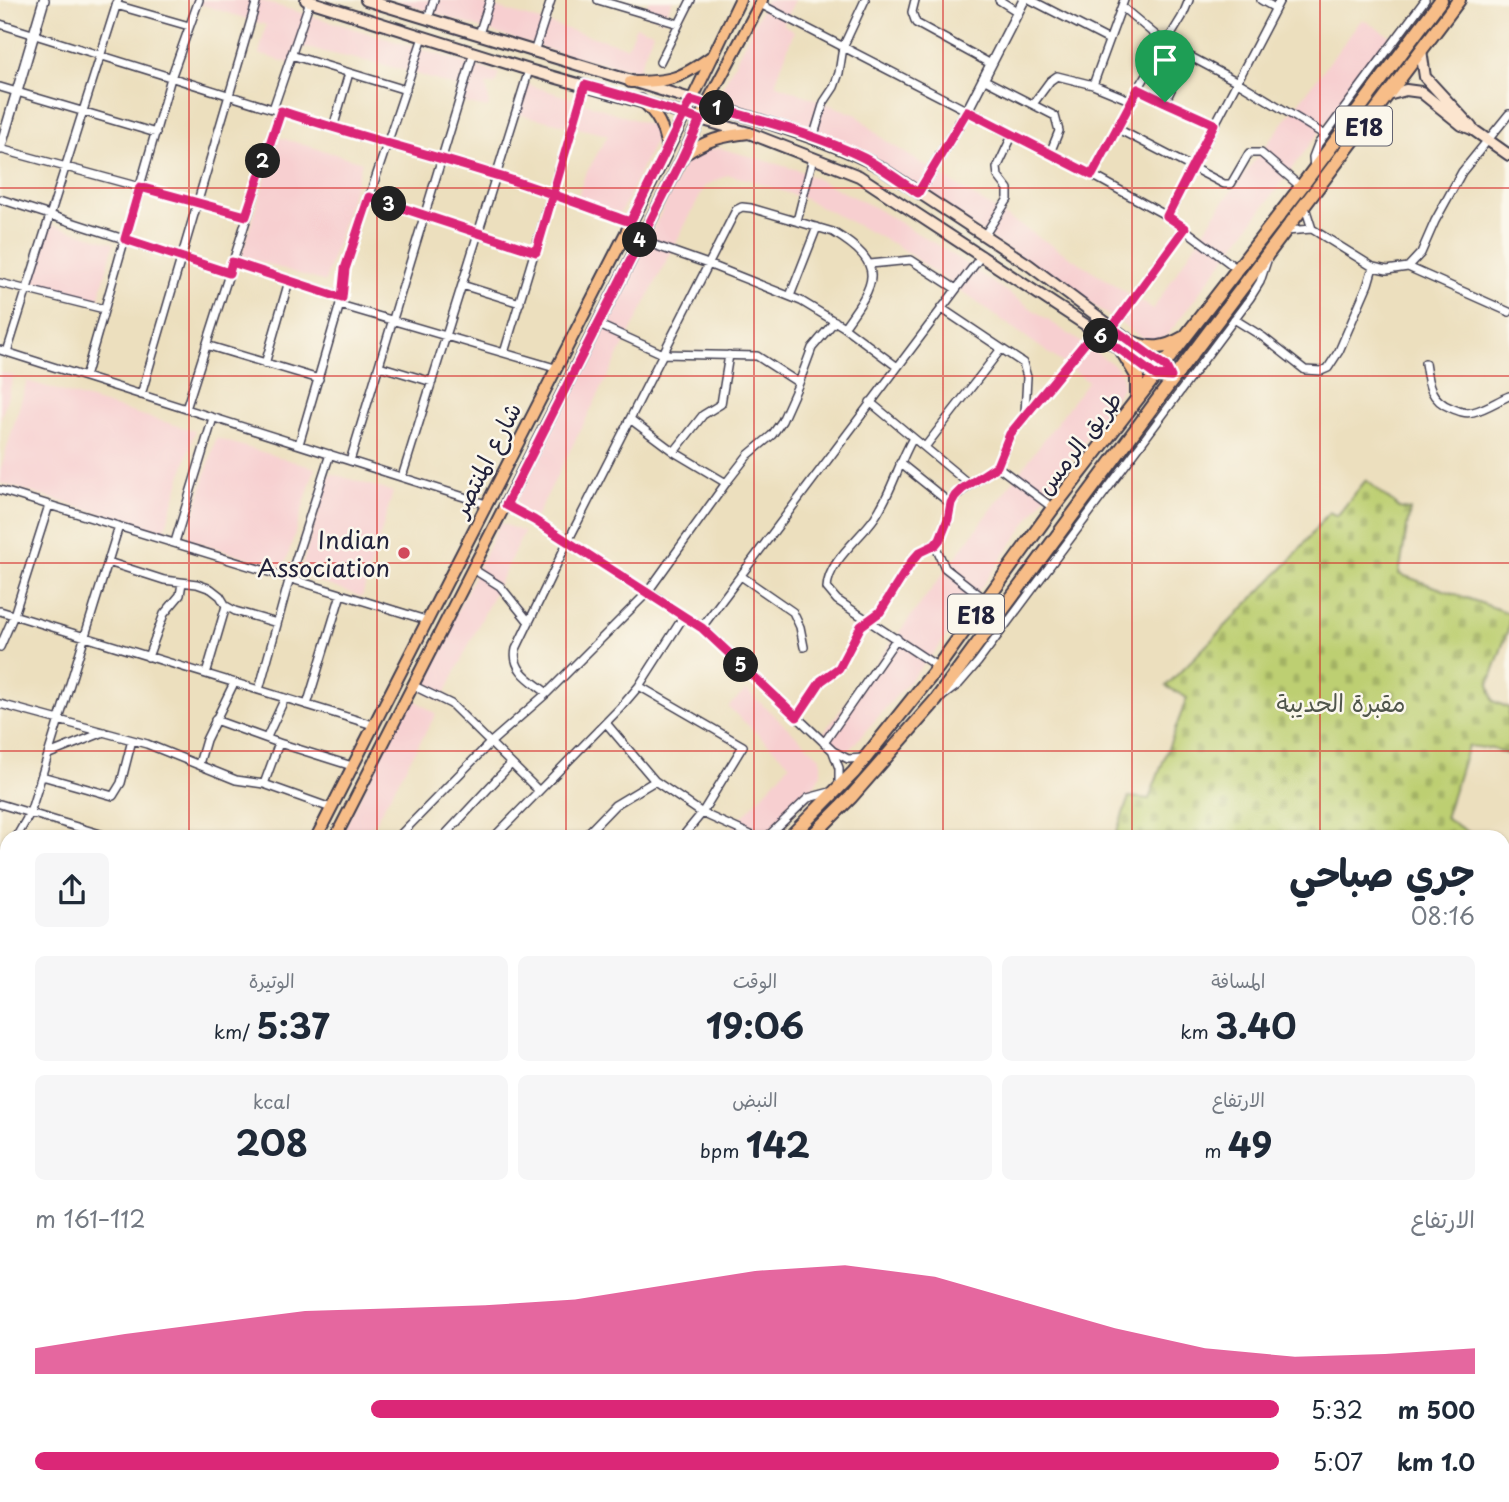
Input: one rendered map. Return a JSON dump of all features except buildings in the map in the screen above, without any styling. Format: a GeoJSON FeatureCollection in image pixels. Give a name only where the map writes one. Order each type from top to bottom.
{"type":"FeatureCollection","features":[{"type":"Feature","properties":{"kind":"highway","name":"طريق الرمس"},"geometry":{"type":"LineString","coordinates":[[797,830],[865,758],[938,667],[1053,508],[1136,401],[1168,375],[1186,337],[1236,268],[1301,187],[1441,0]]}},
{"type":"Feature","properties":{"kind":"highway","name":"طريق الرمس"},"geometry":{"type":"LineString","coordinates":[[818,830],[851,797],[936,700],[1168,375],[1269,253],[1459,0]]}},
{"type":"Feature","properties":{"kind":"highway"},"geometry":{"type":"LineString","coordinates":[[1136,401],[1139,389],[1137,376],[1127,347],[1160,348],[1186,337]]}},
{"type":"Feature","properties":{"kind":"main road"},"geometry":{"type":"LineString","coordinates":[[366,0],[813,138],[880,167],[1028,265],[1112,328],[1127,347]]}},
{"type":"Feature","properties":{"kind":"main road","name":"شارع المنتصر"},"geometry":{"type":"LineString","coordinates":[[320,830],[668,148],[740,0]]}},
{"type":"Feature","properties":{"kind":"main road"},"geometry":{"type":"LineString","coordinates":[[308,1],[529,70],[749,133],[859,176],[1095,331],[1127,347],[1168,375]]}},
{"type":"Feature","properties":{"kind":"main road","name":"شارع المنتصر"},"geometry":{"type":"LineString","coordinates":[[339,830],[684,155],[706,105],[761,2]]}},
{"type":"Feature","properties":{"kind":"main road"},"geometry":{"type":"LineString","coordinates":[[1421,50],[1425,77],[1472,129]]}},
{"type":"Feature","properties":{"kind":"main road"},"geometry":{"type":"LineString","coordinates":[[630,82],[663,82],[687,74],[714,54]]}},
{"type":"Feature","properties":{"kind":"main road"},"geometry":{"type":"LineString","coordinates":[[1388,95],[1406,90],[1421,92],[1462,125],[1509,155]]}},
{"type":"Feature","properties":{"kind":"main road"},"geometry":{"type":"LineString","coordinates":[[641,100],[657,115],[664,128],[668,148]]}},
{"type":"Feature","properties":{"kind":"main road"},"geometry":{"type":"LineString","coordinates":[[684,155],[704,142],[722,136],[749,133]]}},
{"type":"Feature","properties":{"kind":"main road"},"geometry":{"type":"LineString","coordinates":[[982,255],[990,256],[1016,274],[1023,273],[1028,265]]}},
{"type":"Feature","properties":{"kind":"street"},"geometry":{"type":"LineString","coordinates":[[44,0],[0,149],[246,216]]}},
{"type":"Feature","properties":{"kind":"street"},"geometry":{"type":"LineString","coordinates":[[85,377],[172,78],[199,0]]}},
{"type":"Feature","properties":{"kind":"street"},"geometry":{"type":"LineString","coordinates":[[141,395],[257,0]]}},
{"type":"Feature","properties":{"kind":"street"},"geometry":{"type":"LineString","coordinates":[[428,19],[434,0]]}},
{"type":"Feature","properties":{"kind":"street"},"geometry":{"type":"LineString","coordinates":[[479,34],[490,0]]}},
{"type":"Feature","properties":{"kind":"street"},"geometry":{"type":"LineString","coordinates":[[534,52],[551,0]]}},
{"type":"Feature","properties":{"kind":"street"},"geometry":{"type":"LineString","coordinates":[[598,0],[679,24]]}},
{"type":"Feature","properties":{"kind":"street"},"geometry":{"type":"LineString","coordinates":[[660,62],[691,0]]}},
{"type":"Feature","properties":{"kind":"street"},"geometry":{"type":"LineString","coordinates":[[813,138],[824,102],[839,73],[843,47],[865,0]]}},
{"type":"Feature","properties":{"kind":"street"},"geometry":{"type":"LineString","coordinates":[[999,0],[1018,12]]}},
{"type":"Feature","properties":{"kind":"street"},"geometry":{"type":"LineString","coordinates":[[918,193],[967,111],[1024,0]]}},
{"type":"Feature","properties":{"kind":"street"},"geometry":{"type":"LineString","coordinates":[[1031,0],[1109,40]]}},
{"type":"Feature","properties":{"kind":"street"},"geometry":{"type":"LineString","coordinates":[[1092,175],[1138,89],[1182,17],[1189,0]]}},
{"type":"Feature","properties":{"kind":"street"},"geometry":{"type":"LineString","coordinates":[[1167,216],[1278,4],[1261,0]]}},
{"type":"Feature","properties":{"kind":"street"},"geometry":{"type":"LineString","coordinates":[[1314,169],[1315,150],[1425,0]]}},
{"type":"Feature","properties":{"kind":"street"},"geometry":{"type":"LineString","coordinates":[[186,409],[229,273],[308,1]]}},
{"type":"Feature","properties":{"kind":"street"},"geometry":{"type":"LineString","coordinates":[[914,1],[912,12],[916,23],[991,64]]}},
{"type":"Feature","properties":{"kind":"street"},"geometry":{"type":"LineString","coordinates":[[190,26],[117,2],[28,290],[4,351],[486,504]]}},
{"type":"Feature","properties":{"kind":"street"},"geometry":{"type":"LineString","coordinates":[[761,2],[1167,216],[1236,268]]}},
{"type":"Feature","properties":{"kind":"street"},"geometry":{"type":"LineString","coordinates":[[1093,85],[1123,4],[1165,43],[1236,80],[1325,135]]}},
{"type":"Feature","properties":{"kind":"street"},"geometry":{"type":"LineString","coordinates":[[0,24],[333,128],[496,175],[630,222]]}},
{"type":"Feature","properties":{"kind":"street"},"geometry":{"type":"LineString","coordinates":[[299,444],[341,301],[345,269],[423,37]]}},
{"type":"Feature","properties":{"kind":"street"},"geometry":{"type":"LineString","coordinates":[[350,461],[474,52]]}},
{"type":"Feature","properties":{"kind":"street"},"geometry":{"type":"LineString","coordinates":[[291,55],[406,90]]}},
{"type":"Feature","properties":{"kind":"street"},"geometry":{"type":"LineString","coordinates":[[1165,102],[1187,56]]}},
{"type":"Feature","properties":{"kind":"street"},"geometry":{"type":"LineString","coordinates":[[402,477],[529,70]]}},
{"type":"Feature","properties":{"kind":"street"},"geometry":{"type":"LineString","coordinates":[[333,128],[349,73]]}},
{"type":"Feature","properties":{"kind":"street"},"geometry":{"type":"LineString","coordinates":[[1033,104],[1050,80],[1057,76],[1093,85],[1132,101]]}},
{"type":"Feature","properties":{"kind":"street"},"geometry":{"type":"LineString","coordinates":[[983,79],[1055,116],[1059,131],[1050,153]]}},
{"type":"Feature","properties":{"kind":"street"},"geometry":{"type":"LineString","coordinates":[[504,353],[585,85]]}},
{"type":"Feature","properties":{"kind":"street"},"geometry":{"type":"LineString","coordinates":[[0,87],[156,133]]}},
{"type":"Feature","properties":{"kind":"street"},"geometry":{"type":"LineString","coordinates":[[1138,89],[1214,124]]}},
{"type":"Feature","properties":{"kind":"street"},"geometry":{"type":"LineString","coordinates":[[1408,267],[1421,253],[1462,172],[1509,114]]}},
{"type":"Feature","properties":{"kind":"street"},"geometry":{"type":"LineString","coordinates":[[1118,129],[1228,185],[1249,153],[1261,153],[1301,187]]}},
{"type":"Feature","properties":{"kind":"street"},"geometry":{"type":"LineString","coordinates":[[984,236],[1008,199],[1008,189],[998,176],[997,168],[1013,134]]}},
{"type":"Feature","properties":{"kind":"street"},"geometry":{"type":"LineString","coordinates":[[797,221],[813,158]]}},
{"type":"Feature","properties":{"kind":"street"},"geometry":{"type":"LineString","coordinates":[[369,197],[536,252]]}},
{"type":"Feature","properties":{"kind":"street"},"geometry":{"type":"LineString","coordinates":[[0,199],[229,273]]}},
{"type":"Feature","properties":{"kind":"street"},"geometry":{"type":"LineString","coordinates":[[1305,206],[1312,229]]}},
{"type":"Feature","properties":{"kind":"street"},"geometry":{"type":"LineString","coordinates":[[547,693],[515,663],[516,649],[732,216],[742,207],[817,227],[845,239],[870,264],[872,276],[870,287],[844,327]]}},
{"type":"Feature","properties":{"kind":"street"},"geometry":{"type":"LineString","coordinates":[[790,296],[817,227]]}},
{"type":"Feature","properties":{"kind":"street"},"geometry":{"type":"LineString","coordinates":[[1112,328],[1185,228]]}},
{"type":"Feature","properties":{"kind":"street"},"geometry":{"type":"LineString","coordinates":[[1286,231],[1312,229],[1373,267],[1387,270],[1408,267],[1509,312]]}},
{"type":"Feature","properties":{"kind":"street"},"geometry":{"type":"LineString","coordinates":[[640,240],[790,296],[835,321],[896,366]]}},
{"type":"Feature","properties":{"kind":"street"},"geometry":{"type":"LineString","coordinates":[[936,700],[959,684],[978,662],[1234,319],[1260,282],[1269,253]]}},
{"type":"Feature","properties":{"kind":"street"},"geometry":{"type":"LineString","coordinates":[[702,628],[896,366],[982,255]]}},
{"type":"Feature","properties":{"kind":"street"},"geometry":{"type":"LineString","coordinates":[[870,264],[911,260],[956,289]]}},
{"type":"Feature","properties":{"kind":"street"},"geometry":{"type":"LineString","coordinates":[[232,262],[393,320],[555,368]]}},
{"type":"Feature","properties":{"kind":"street"},"geometry":{"type":"LineString","coordinates":[[1234,319],[1305,370],[1321,371],[1328,368],[1339,351],[1373,267]]}},
{"type":"Feature","properties":{"kind":"street"},"geometry":{"type":"LineString","coordinates":[[265,364],[289,281]]}},
{"type":"Feature","properties":{"kind":"street"},"geometry":{"type":"LineString","coordinates":[[0,283],[104,309]]}},
{"type":"Feature","properties":{"kind":"street"},"geometry":{"type":"LineString","coordinates":[[462,285],[520,303]]}},
{"type":"Feature","properties":{"kind":"street"},"geometry":{"type":"LineString","coordinates":[[941,308],[1023,363],[1027,377],[1025,414]]}},
{"type":"Feature","properties":{"kind":"street"},"geometry":{"type":"LineString","coordinates":[[405,830],[490,743],[547,693],[647,593],[726,483],[748,455],[772,435],[782,421],[812,348],[835,321]]}},
{"type":"Feature","properties":{"kind":"street"},"geometry":{"type":"LineString","coordinates":[[597,324],[663,354],[757,356],[799,383]]}},
{"type":"Feature","properties":{"kind":"street"},"geometry":{"type":"LineString","coordinates":[[797,717],[821,681],[839,668],[858,631],[880,612],[912,561],[920,552],[935,545],[943,533],[955,496],[997,466],[1010,434],[1095,331]]}},
{"type":"Feature","properties":{"kind":"street"},"geometry":{"type":"LineString","coordinates":[[206,345],[319,379]]}},
{"type":"Feature","properties":{"kind":"street"},"geometry":{"type":"LineString","coordinates":[[925,447],[1001,349]]}},
{"type":"Feature","properties":{"kind":"street"},"geometry":{"type":"LineString","coordinates":[[674,452],[703,415],[720,404],[729,355]]}},
{"type":"Feature","properties":{"kind":"street"},"geometry":{"type":"LineString","coordinates":[[1425,363],[1434,397],[1447,407],[1460,412],[1474,412],[1509,396]]}},
{"type":"Feature","properties":{"kind":"street"},"geometry":{"type":"LineString","coordinates":[[379,366],[432,382]]}},
{"type":"Feature","properties":{"kind":"street"},"geometry":{"type":"LineString","coordinates":[[870,402],[969,484]]}},
{"type":"Feature","properties":{"kind":"street"},"geometry":{"type":"LineString","coordinates":[[175,542],[213,418]]}},
{"type":"Feature","properties":{"kind":"street"},"geometry":{"type":"LineString","coordinates":[[630,419],[674,452],[726,483]]}},
{"type":"Feature","properties":{"kind":"street"},"geometry":{"type":"LineString","coordinates":[[913,438],[888,496],[865,531],[842,557],[828,580],[827,588],[837,600],[938,667]]}},
{"type":"Feature","properties":{"kind":"street"},"geometry":{"type":"LineString","coordinates":[[259,690],[290,577],[330,454]]}},
{"type":"Feature","properties":{"kind":"street"},"geometry":{"type":"LineString","coordinates":[[900,463],[951,503]]}},
{"type":"Feature","properties":{"kind":"street"},"geometry":{"type":"LineString","coordinates":[[997,466],[1053,508]]}},
{"type":"Feature","properties":{"kind":"street"},"geometry":{"type":"LineString","coordinates":[[0,490],[426,620]]}},
{"type":"Feature","properties":{"kind":"street"},"geometry":{"type":"LineString","coordinates":[[0,648],[14,615],[49,505]]}},
{"type":"Feature","properties":{"kind":"street"},"geometry":{"type":"LineString","coordinates":[[506,505],[568,541],[702,628],[833,751],[848,759],[865,758]]}},
{"type":"Feature","properties":{"kind":"street"},"geometry":{"type":"LineString","coordinates":[[21,830],[30,813],[42,776],[119,526]]}},
{"type":"Feature","properties":{"kind":"street"},"geometry":{"type":"LineString","coordinates":[[935,545],[944,568],[986,600]]}},
{"type":"Feature","properties":{"kind":"street"},"geometry":{"type":"LineString","coordinates":[[108,562],[164,580],[211,589],[220,596],[226,606],[235,611],[277,623]]}},
{"type":"Feature","properties":{"kind":"street"},"geometry":{"type":"LineString","coordinates":[[473,569],[500,586],[529,622]]}},
{"type":"Feature","properties":{"kind":"street"},"geometry":{"type":"LineString","coordinates":[[741,576],[793,612],[800,627],[804,647]]}},
{"type":"Feature","properties":{"kind":"street"},"geometry":{"type":"LineString","coordinates":[[148,657],[164,614],[180,595],[182,583]]}},
{"type":"Feature","properties":{"kind":"street"},"geometry":{"type":"LineString","coordinates":[[307,705],[341,594]]}},
{"type":"Feature","properties":{"kind":"street"},"geometry":{"type":"LineString","coordinates":[[206,674],[226,606]]}},
{"type":"Feature","properties":{"kind":"street"},"geometry":{"type":"LineString","coordinates":[[0,611],[373,724]]}},
{"type":"Feature","properties":{"kind":"street"},"geometry":{"type":"LineString","coordinates":[[501,830],[606,723],[639,685],[684,616]]}},
{"type":"Feature","properties":{"kind":"street"},"geometry":{"type":"LineString","coordinates":[[824,743],[897,638]]}},
{"type":"Feature","properties":{"kind":"street"},"geometry":{"type":"LineString","coordinates":[[199,764],[206,740],[234,682]]}},
{"type":"Feature","properties":{"kind":"street"},"geometry":{"type":"LineString","coordinates":[[639,685],[743,746],[702,813],[688,830]]}},
{"type":"Feature","properties":{"kind":"street"},"geometry":{"type":"LineString","coordinates":[[414,686],[451,704],[540,791]]}},
{"type":"Feature","properties":{"kind":"street"},"geometry":{"type":"LineString","coordinates":[[267,737],[285,698]]}},
{"type":"Feature","properties":{"kind":"street"},"geometry":{"type":"LineString","coordinates":[[0,704],[147,744],[236,780],[264,784],[331,807]]}},
{"type":"Feature","properties":{"kind":"street"},"geometry":{"type":"LineString","coordinates":[[215,720],[352,766]]}},
{"type":"Feature","properties":{"kind":"street"},"geometry":{"type":"LineString","coordinates":[[606,723],[655,781],[702,813],[740,830]]}},
{"type":"Feature","properties":{"kind":"street"},"geometry":{"type":"LineString","coordinates":[[49,754],[105,732]]}},
{"type":"Feature","properties":{"kind":"street"},"geometry":{"type":"LineString","coordinates":[[42,776],[113,796],[121,783],[132,740]]}},
{"type":"Feature","properties":{"kind":"street"},"geometry":{"type":"LineString","coordinates":[[264,784],[279,743]]}},
{"type":"Feature","properties":{"kind":"street"},"geometry":{"type":"LineString","coordinates":[[774,830],[808,798],[837,789],[839,768],[833,751]]}},
{"type":"Feature","properties":{"kind":"street"},"geometry":{"type":"LineString","coordinates":[[450,830],[511,764]]}},
{"type":"Feature","properties":{"kind":"street"},"geometry":{"type":"LineString","coordinates":[[591,830],[615,805],[655,781]]}},
{"type":"Feature","properties":{"kind":"street"},"geometry":{"type":"LineString","coordinates":[[0,804],[76,830]]}},
{"type":"Feature","properties":{"kind":"shaded area"},"geometry":{"type":"Polygon","coordinates":[[[187,0],[259,0],[499,73],[496,84],[486,85],[488,108],[463,103],[465,90],[401,69],[297,46],[292,64],[259,54],[266,25],[187,0]]]}},
{"type":"Feature","properties":{"kind":"shaded area"},"geometry":{"type":"Polygon","coordinates":[[[393,0],[471,0],[627,47],[636,26],[653,32],[638,71],[555,52],[393,0]]]}},
{"type":"Feature","properties":{"kind":"shaded area"},"geometry":{"type":"Polygon","coordinates":[[[649,0],[673,0],[663,20],[643,11],[649,0]]]}},
{"type":"Feature","properties":{"kind":"shaded area"},"geometry":{"type":"Polygon","coordinates":[[[766,0],[795,0],[783,24],[794,31],[775,84],[857,115],[883,139],[1153,309],[1223,202],[1362,19],[1391,36],[1158,348],[872,161],[724,108],[721,98],[723,86],[766,0]]]}},
{"type":"Feature","properties":{"kind":"shaded area"},"geometry":{"type":"Polygon","coordinates":[[[527,84],[654,126],[657,136],[620,214],[577,199],[584,177],[608,135],[518,114],[527,84]]]}},
{"type":"Feature","properties":{"kind":"shaded area"},"geometry":{"type":"Polygon","coordinates":[[[278,137],[362,162],[325,282],[241,256],[278,137]]]}},
{"type":"Feature","properties":{"kind":"shaded area"},"geometry":{"type":"Polygon","coordinates":[[[720,148],[798,170],[872,206],[947,251],[1117,367],[1123,377],[1122,388],[939,647],[843,757],[821,736],[1088,381],[896,245],[805,199],[728,175],[705,186],[535,519],[524,513],[517,506],[519,490],[687,157],[704,150],[720,148]]]}},
{"type":"Feature","properties":{"kind":"shaded area"},"geometry":{"type":"Polygon","coordinates":[[[50,224],[114,243],[98,302],[33,284],[50,224]]]}},
{"type":"Feature","properties":{"kind":"shaded area"},"geometry":{"type":"Polygon","coordinates":[[[0,372],[14,376],[0,421],[0,372]]]}},
{"type":"Feature","properties":{"kind":"shaded area"},"geometry":{"type":"Polygon","coordinates":[[[27,381],[195,431],[164,533],[0,483],[0,471],[27,381]]]}},
{"type":"Feature","properties":{"kind":"shaded area"},"geometry":{"type":"Polygon","coordinates":[[[216,438],[315,468],[284,569],[187,539],[216,438]]]}},
{"type":"Feature","properties":{"kind":"shaded area"},"geometry":{"type":"Polygon","coordinates":[[[330,473],[393,492],[362,597],[299,575],[330,473]]]}},
{"type":"Feature","properties":{"kind":"shaded area"},"geometry":{"type":"Polygon","coordinates":[[[500,523],[524,532],[441,702],[419,688],[500,523]]]}},
{"type":"Feature","properties":{"kind":"shaded area"},"geometry":{"type":"Polygon","coordinates":[[[746,690],[821,758],[821,773],[814,786],[770,830],[730,830],[790,764],[728,707],[746,690]]]}},
{"type":"Feature","properties":{"kind":"shaded area"},"geometry":{"type":"Polygon","coordinates":[[[411,697],[436,714],[370,830],[343,830],[411,697]]]}},
{"type":"Feature","properties":{"kind":"green space","name":"مقبرة الحديبة"},"geometry":{"type":"Polygon","coordinates":[[[1366,480],[1399,508],[1410,510],[1399,574],[1509,613],[1509,627],[1489,684],[1493,701],[1509,708],[1509,755],[1494,749],[1468,746],[1445,818],[1465,830],[1117,830],[1129,797],[1149,799],[1187,698],[1166,686],[1290,561],[1329,512],[1337,516],[1366,480]]]}},
{"type":"Feature","properties":{"kind":"place","name":"Indian Association"},"geometry":{"type":"Point","coordinates":[404,553]}},
{"type":"Feature","properties":{"kind":"route"},"geometry":{"type":"LineString","coordinates":[[1165,102],[1138,89],[1092,175],[967,111],[918,193],[880,167],[842,149],[691,100],[684,114],[666,151],[661,164],[630,222],[553,195],[496,175],[281,111],[246,216],[140,187],[125,239],[229,273],[232,262],[342,298],[345,269],[369,197],[536,252],[553,195],[585,85],[641,100],[684,114],[700,120],[506,505],[568,541],[702,628],[797,717],[821,681],[836,672],[842,664],[861,626],[880,612],[912,561],[920,552],[935,545],[940,539],[955,496],[997,466],[1010,434],[1095,331],[1156,376],[1171,377],[1166,367],[1112,328],[1185,228],[1167,216],[1214,124],[1165,102]]}}]}
